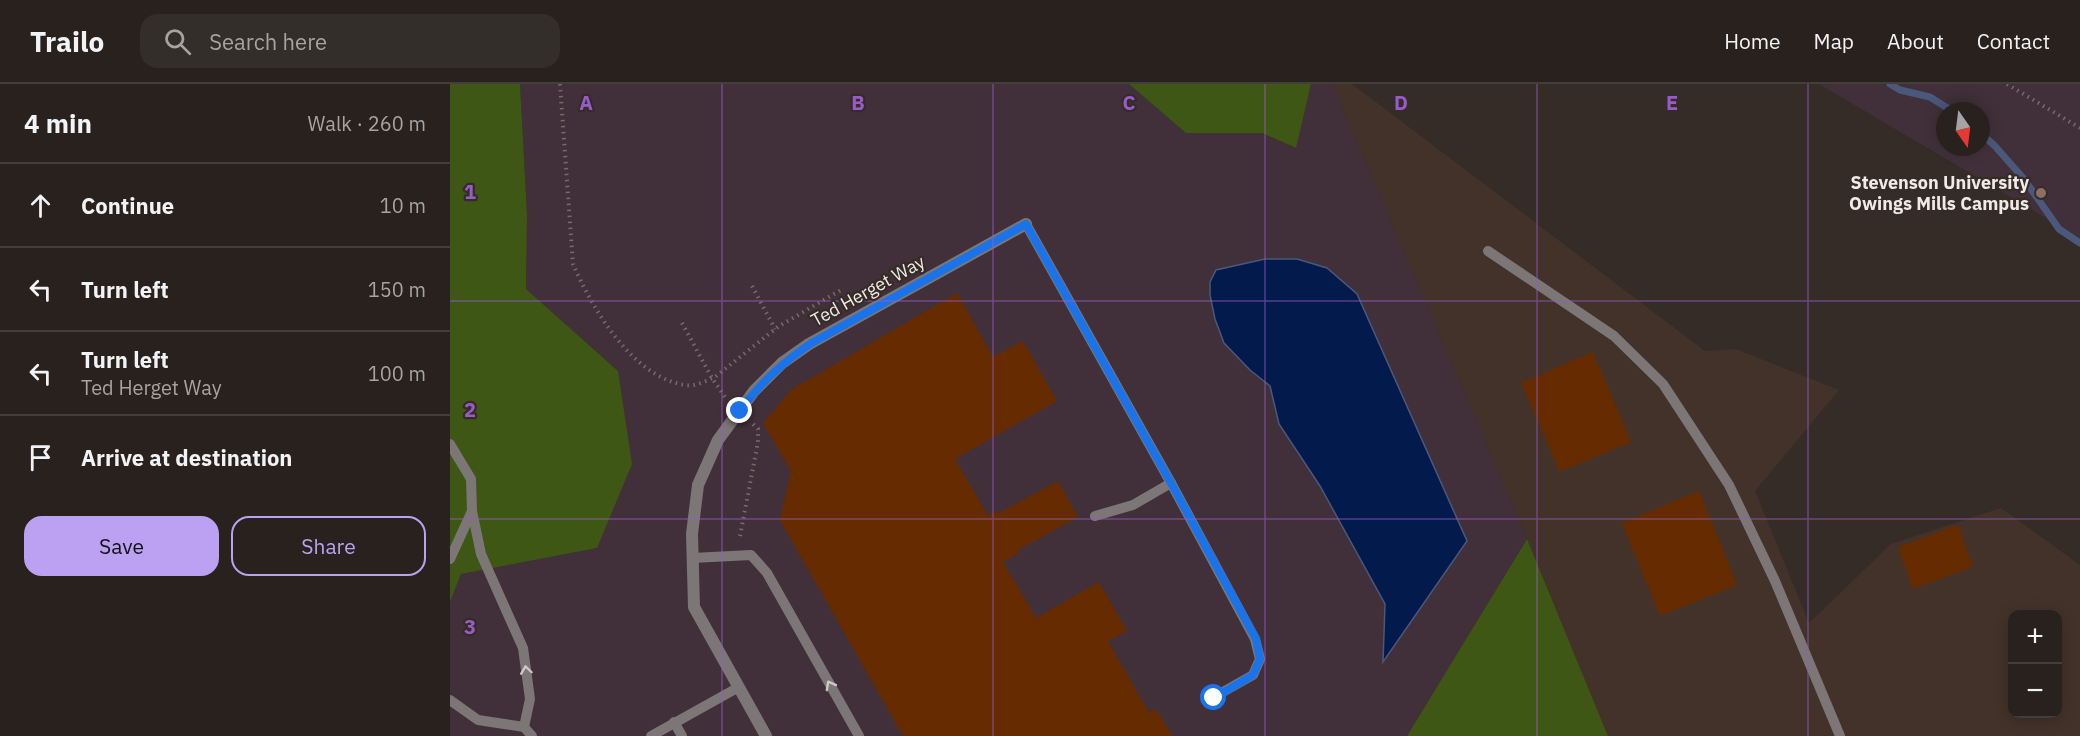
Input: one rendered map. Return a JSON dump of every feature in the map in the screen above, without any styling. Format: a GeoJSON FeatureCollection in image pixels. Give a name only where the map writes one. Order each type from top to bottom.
{"type":"FeatureCollection","features":[{"type":"Feature","properties":{"kind":"street","name":"Ted Herget Way"},"geometry":{"type":"LineString","coordinates":[[766,736],[694,607],[692,534],[698,485],[718,440],[761,384],[782,363],[810,344],[1026,224]]}},
{"type":"Feature","properties":{"kind":"lane"},"geometry":{"type":"LineString","coordinates":[[1026,224],[1256,639],[1260,659],[1253,675],[1214,698]]}},
{"type":"Feature","properties":{"kind":"lane"},"geometry":{"type":"LineString","coordinates":[[1488,251],[1614,336],[1663,384],[1729,485],[1775,581],[1840,736]]}},
{"type":"Feature","properties":{"kind":"lane"},"geometry":{"type":"LineString","coordinates":[[450,444],[471,479],[472,511],[481,554],[523,648],[530,699],[524,727]]}},
{"type":"Feature","properties":{"kind":"lane"},"geometry":{"type":"LineString","coordinates":[[1095,516],[1133,505],[1171,483]]}},
{"type":"Feature","properties":{"kind":"lane"},"geometry":{"type":"LineString","coordinates":[[450,559],[472,511]]}},
{"type":"Feature","properties":{"kind":"lane"},"geometry":{"type":"LineString","coordinates":[[692,558],[751,555],[767,573],[859,736]]}},
{"type":"Feature","properties":{"kind":"lane"},"geometry":{"type":"LineString","coordinates":[[651,736],[739,687]]}},
{"type":"Feature","properties":{"kind":"lane"},"geometry":{"type":"LineString","coordinates":[[450,700],[478,720],[524,727],[532,736]]}},
{"type":"Feature","properties":{"kind":"lane"},"geometry":{"type":"LineString","coordinates":[[674,722],[682,736]]}},
{"type":"Feature","properties":{"kind":"path"},"geometry":{"type":"LineString","coordinates":[[560,84],[573,264],[590,299],[606,324],[634,357],[656,376],[686,386],[705,383],[775,329],[841,290]]}},
{"type":"Feature","properties":{"kind":"path"},"geometry":{"type":"LineString","coordinates":[[2007,84],[2080,128]]}},
{"type":"Feature","properties":{"kind":"path"},"geometry":{"type":"LineString","coordinates":[[752,286],[775,329]]}},
{"type":"Feature","properties":{"kind":"shaded area"},"geometry":{"type":"Polygon","coordinates":[[[520,84],[1129,84],[1186,132],[1262,133],[1295,148],[1311,84],[1332,84],[1527,539],[1407,736],[450,736],[450,602],[461,574],[597,548],[618,371],[526,289],[527,215],[520,84]]]}},
{"type":"Feature","properties":{"kind":"shaded area"},"geometry":{"type":"Polygon","coordinates":[[[1332,84],[1352,84],[1705,351],[1736,349],[1839,390],[1755,491],[1809,623],[1891,544],[2001,508],[2080,565],[2080,736],[1608,736],[1527,539],[1332,84]]]}},
{"type":"Feature","properties":{"kind":"shaded area","name":"Stevenson University Owings Mills Campus"},"geometry":{"type":"Polygon","coordinates":[[[1819,84],[2080,84],[2080,238],[1941,156],[1990,156],[1990,102],[1936,102],[1936,153],[1819,84]]]}},
{"type":"Feature","properties":{"kind":"green space"},"geometry":{"type":"Polygon","coordinates":[[[450,84],[520,84],[527,215],[526,289],[618,371],[632,464],[597,548],[461,574],[450,602],[450,84]]]}},
{"type":"Feature","properties":{"kind":"green space"},"geometry":{"type":"Polygon","coordinates":[[[1129,84],[1311,84],[1296,148],[1262,133],[1186,133],[1129,84]]]}},
{"type":"Feature","properties":{"kind":"green space"},"geometry":{"type":"Polygon","coordinates":[[[1527,539],[1608,736],[1407,736],[1527,539]]]}},
{"type":"Feature","properties":{"kind":"water"},"geometry":{"type":"Polygon","coordinates":[[[1265,259],[1297,259],[1327,268],[1357,294],[1467,541],[1383,662],[1385,604],[1320,486],[1279,424],[1270,386],[1250,370],[1224,343],[1215,319],[1210,282],[1216,270],[1265,259]]]}},
{"type":"Feature","properties":{"kind":"building"},"geometry":{"type":"Polygon","coordinates":[[[957,293],[993,357],[1023,341],[1057,401],[955,459],[988,516],[995,511],[997,514],[1058,481],[1078,517],[1018,550],[1019,553],[1003,562],[1036,618],[1099,582],[1127,631],[1108,641],[1149,713],[1156,709],[1172,736],[903,736],[780,520],[791,471],[763,423],[791,390],[957,293]]]}},
{"type":"Feature","properties":{"kind":"building"},"geometry":{"type":"Polygon","coordinates":[[[1593,352],[1631,442],[1560,472],[1521,383],[1593,352]]]}},
{"type":"Feature","properties":{"kind":"building"},"geometry":{"type":"Polygon","coordinates":[[[1699,491],[1737,585],[1660,616],[1622,523],[1699,491]]]}},
{"type":"Feature","properties":{"kind":"building"},"geometry":{"type":"Polygon","coordinates":[[[1958,525],[1973,567],[1913,589],[1898,547],[1958,525]]]}},
{"type":"Feature","properties":{"kind":"waterway"},"geometry":{"type":"LineString","coordinates":[[1890,84],[1900,90],[1930,97],[1938,102]]}},
{"type":"Feature","properties":{"kind":"waterway"},"geometry":{"type":"LineString","coordinates":[[1990,142],[2024,179],[2059,229],[2080,243]]}},
{"type":"Feature","properties":{"kind":"place","name":"Stevenson University Owings Mills Campus"},"geometry":{"type":"Point","coordinates":[2041,193]}},
{"type":"Feature","properties":{"kind":"route"},"geometry":{"type":"LineString","coordinates":[[740,411],[754,391],[782,363],[810,344],[1026,224],[1256,639],[1260,659],[1253,675],[1214,698]]}}]}
